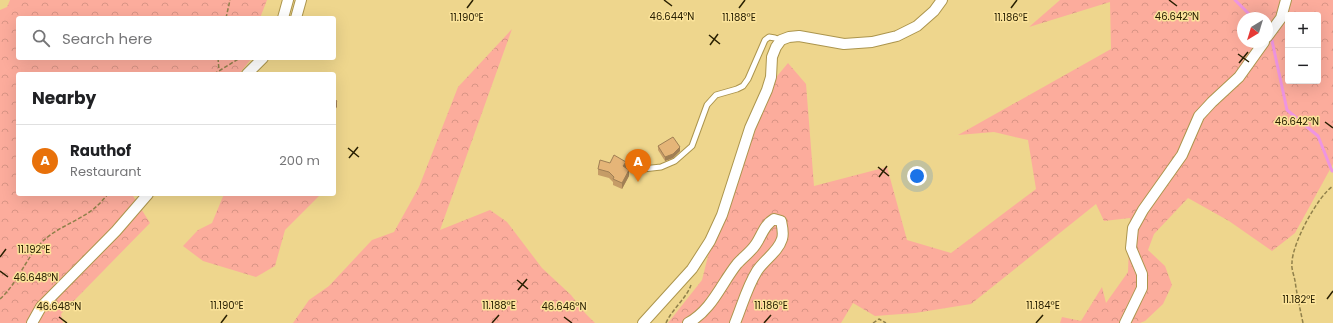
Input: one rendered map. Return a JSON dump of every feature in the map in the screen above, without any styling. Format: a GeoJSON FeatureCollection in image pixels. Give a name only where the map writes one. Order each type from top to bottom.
{"type":"FeatureCollection","features":[{"type":"Feature","properties":{"kind":"street"},"geometry":{"type":"LineString","coordinates":[[284,16],[288,0]]}},
{"type":"Feature","properties":{"kind":"street"},"geometry":{"type":"LineString","coordinates":[[297,16],[301,0]]}},
{"type":"Feature","properties":{"kind":"street"},"geometry":{"type":"LineString","coordinates":[[643,323],[692,269],[710,241],[722,215],[750,128],[767,90],[771,77],[772,57],[776,47],[782,40],[789,37],[799,36],[844,44],[872,42],[897,36],[917,26],[934,11],[942,0]]}},
{"type":"Feature","properties":{"kind":"street"},"geometry":{"type":"LineString","coordinates":[[1273,29],[1281,18],[1286,0]]}},
{"type":"Feature","properties":{"kind":"street"},"geometry":{"type":"LineString","coordinates":[[1124,323],[1142,288],[1142,274],[1130,248],[1133,228],[1143,210],[1182,155],[1200,116],[1212,102],[1239,77],[1260,48]]}},
{"type":"Feature","properties":{"kind":"street"},"geometry":{"type":"LineString","coordinates":[[249,72],[262,60]]}},
{"type":"Feature","properties":{"kind":"street"},"geometry":{"type":"LineString","coordinates":[[32,323],[41,308],[116,231],[146,196]]}},
{"type":"Feature","properties":{"kind":"street"},"geometry":{"type":"LineString","coordinates":[[688,323],[697,318],[707,308],[737,265],[756,245],[768,223],[774,219],[781,221],[783,227],[782,239],[758,270],[749,286],[735,323]]}},
{"type":"Feature","properties":{"kind":"lane"},"geometry":{"type":"LineString","coordinates":[[642,169],[661,168],[685,153],[692,146],[708,105],[716,95],[743,86],[748,79],[765,40],[769,37],[782,40]]}},
{"type":"Feature","properties":{"kind":"path"},"geometry":{"type":"LineString","coordinates":[[226,16],[230,0]]}},
{"type":"Feature","properties":{"kind":"path"},"geometry":{"type":"LineString","coordinates":[[218,60],[219,70]]}},
{"type":"Feature","properties":{"kind":"path"},"geometry":{"type":"LineString","coordinates":[[216,72],[236,60]]}},
{"type":"Feature","properties":{"kind":"path"},"geometry":{"type":"LineString","coordinates":[[1303,323],[1291,263],[1294,251],[1306,222],[1326,190],[1333,186]]}},
{"type":"Feature","properties":{"kind":"path"},"geometry":{"type":"LineString","coordinates":[[0,299],[10,288],[33,251],[66,225],[89,212],[106,196]]}},
{"type":"Feature","properties":{"kind":"path"},"geometry":{"type":"LineString","coordinates":[[666,323],[669,315],[691,287],[693,277],[692,269]]}},
{"type":"Feature","properties":{"kind":"path"},"geometry":{"type":"LineString","coordinates":[[874,323],[879,319],[886,323]]}},
{"type":"Feature","properties":{"kind":"green space"},"geometry":{"type":"Polygon","coordinates":[[[10,0],[267,0],[261,16],[16,16],[16,60],[250,60],[241,72],[16,72],[16,196],[133,196],[150,223],[61,314],[63,323],[0,323],[0,10],[7,7],[10,0]]]}},
{"type":"Feature","properties":{"kind":"green space"},"geometry":{"type":"Polygon","coordinates":[[[1060,0],[1333,0],[1333,164],[1295,233],[1272,251],[1229,221],[1188,198],[1154,234],[1148,250],[1165,266],[1172,285],[1163,304],[1145,321],[1140,323],[1060,323],[1062,317],[1081,321],[1102,287],[1106,303],[1128,272],[1130,218],[1104,221],[1096,204],[971,304],[915,313],[875,316],[853,303],[841,323],[668,323],[702,280],[714,232],[773,81],[788,63],[806,84],[814,186],[887,167],[907,240],[951,253],[1036,189],[1028,140],[994,132],[958,135],[1111,49],[1110,2],[1029,27],[1060,0]]]}},
{"type":"Feature","properties":{"kind":"green space"},"geometry":{"type":"Polygon","coordinates":[[[512,29],[440,230],[490,210],[507,222],[542,268],[571,295],[595,323],[293,323],[309,300],[329,286],[372,240],[394,232],[419,187],[458,87],[512,29]]]}},
{"type":"Feature","properties":{"kind":"green space"},"geometry":{"type":"Polygon","coordinates":[[[223,196],[319,196],[285,230],[275,266],[256,277],[203,261],[183,246],[198,230],[212,223],[223,196]]]}},
{"type":"Feature","properties":{"kind":"building"},"geometry":{"type":"Polygon","coordinates":[[[673,137],[680,147],[673,154],[665,157],[658,146],[673,137]]]}},
{"type":"Feature","properties":{"kind":"building"},"geometry":{"type":"Polygon","coordinates":[[[614,155],[626,162],[623,166],[629,170],[622,183],[613,179],[614,177],[609,172],[598,169],[600,160],[610,163],[614,155]]]}},
{"type":"Feature","properties":{"kind":"waterway"},"geometry":{"type":"LineString","coordinates":[[1235,0],[1247,12]]}},
{"type":"Feature","properties":{"kind":"waterway"},"geometry":{"type":"LineString","coordinates":[[1273,45],[1287,110],[1318,136],[1332,171]]}},
{"type":"Feature","properties":{"kind":"place","name":"Rauthof"},"geometry":{"type":"Point","coordinates":[638,182]}}]}
